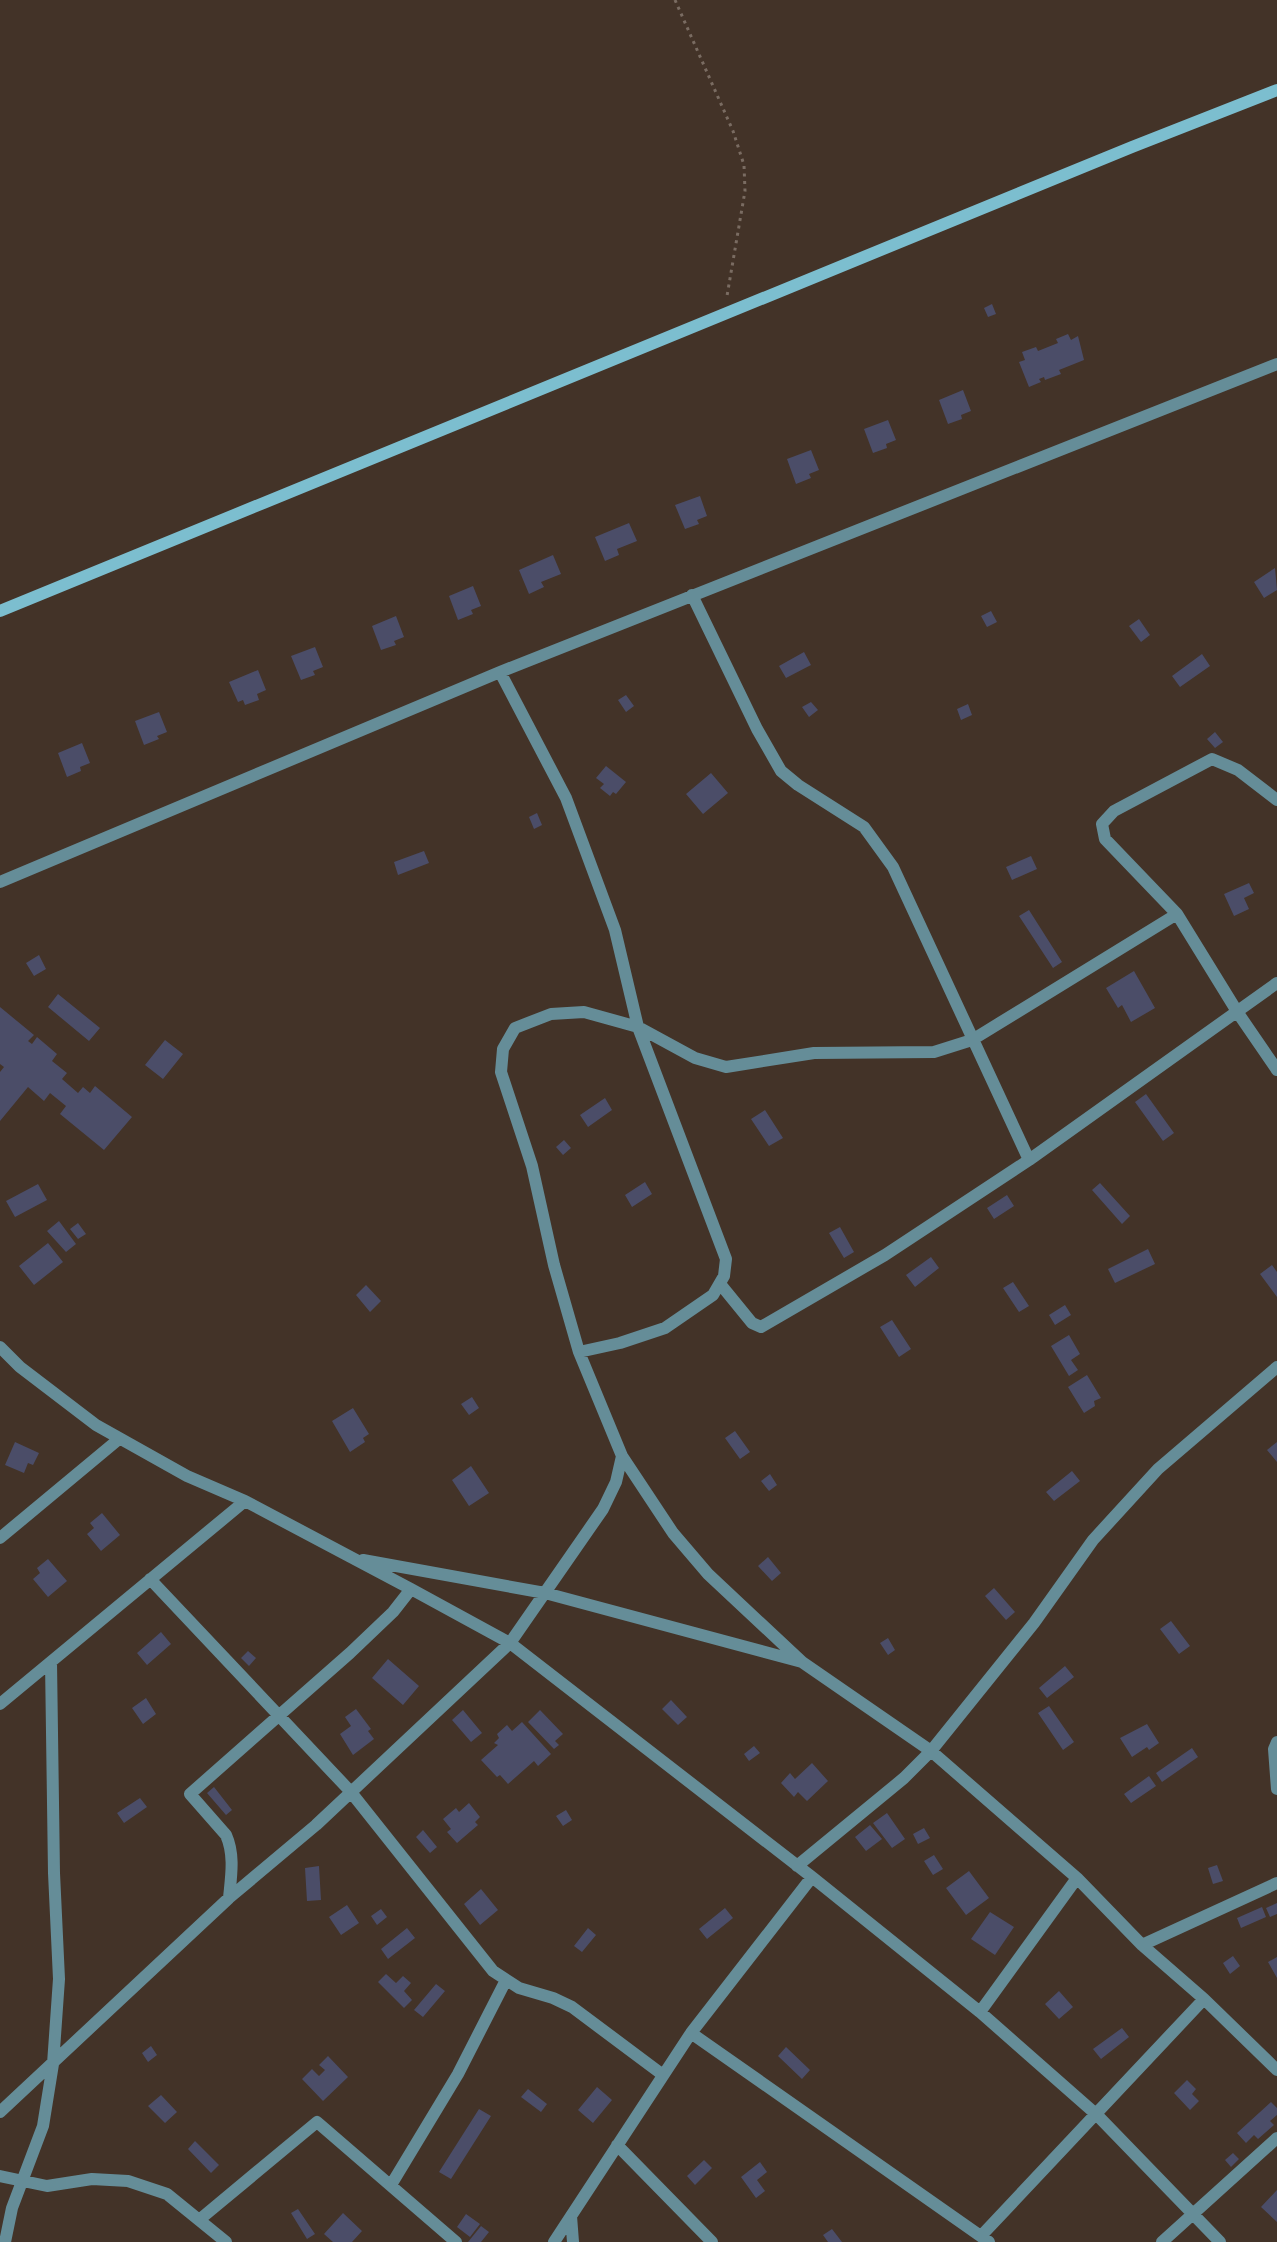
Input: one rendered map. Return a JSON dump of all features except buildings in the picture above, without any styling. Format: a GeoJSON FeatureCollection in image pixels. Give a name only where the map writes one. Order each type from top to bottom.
{"type":"FeatureCollection","features":[{"type":"Feature","properties":{"kind":"street"},"geometry":{"type":"LineString","coordinates":[[0,611],[1110,156],[1277,90]]}},
{"type":"Feature","properties":{"kind":"street"},"geometry":{"type":"LineString","coordinates":[[0,882],[500,672],[1277,364]]}},
{"type":"Feature","properties":{"kind":"street"},"geometry":{"type":"LineString","coordinates":[[692,595],[757,729],[782,771],[798,785],[864,827],[893,867],[1029,1160]]}},
{"type":"Feature","properties":{"kind":"street"},"geometry":{"type":"LineString","coordinates":[[500,672],[566,798],[615,930],[638,1027],[726,1259],[721,1285],[713,1295],[665,1328],[620,1343],[579,1352]]}},
{"type":"Feature","properties":{"kind":"street"},"geometry":{"type":"LineString","coordinates":[[1277,800],[1238,770],[1212,759],[1114,811],[1102,824],[1105,839],[1177,914],[1238,1013],[1277,1070]]}},
{"type":"Feature","properties":{"kind":"street"},"geometry":{"type":"LineString","coordinates":[[1177,914],[972,1040],[934,1052],[814,1053],[726,1067],[695,1058],[638,1027],[584,1012],[551,1014],[515,1028],[503,1049],[501,1072],[532,1166],[547,1244],[579,1352],[622,1456],[673,1533],[708,1574],[802,1662],[932,1751],[1077,1878],[1142,1945],[1204,1999],[1277,2070]]}},
{"type":"Feature","properties":{"kind":"street"},"geometry":{"type":"LineString","coordinates":[[721,1285],[752,1323],[761,1327],[885,1255],[1029,1160],[1277,983]]}},
{"type":"Feature","properties":{"kind":"street"},"geometry":{"type":"LineString","coordinates":[[0,1347],[20,1367],[96,1425],[119,1439],[187,1476],[245,1501],[510,1644],[812,1877],[980,2012],[1097,2115],[1220,2242]]}},
{"type":"Feature","properties":{"kind":"street"},"geometry":{"type":"LineString","coordinates":[[0,1360],[20,1367]]}},
{"type":"Feature","properties":{"kind":"street"},"geometry":{"type":"LineString","coordinates":[[797,1866],[904,1778],[932,1751],[1034,1623],[1093,1540],[1158,1469],[1277,1367]]}},
{"type":"Feature","properties":{"kind":"street"},"geometry":{"type":"LineString","coordinates":[[0,1538],[119,1439]]}},
{"type":"Feature","properties":{"kind":"street"},"geometry":{"type":"LineString","coordinates":[[0,2112],[229,1898],[308,1832],[510,1644],[603,1509],[616,1482],[622,1456]]}},
{"type":"Feature","properties":{"kind":"street"},"geometry":{"type":"LineString","coordinates":[[0,1704],[245,1501]]}},
{"type":"Feature","properties":{"kind":"street"},"geometry":{"type":"LineString","coordinates":[[350,1557],[545,1593],[802,1662]]}},
{"type":"Feature","properties":{"kind":"street"},"geometry":{"type":"LineString","coordinates":[[150,1580],[350,1791],[458,1927],[506,1982],[572,2007],[663,2075]]}},
{"type":"Feature","properties":{"kind":"street"},"geometry":{"type":"LineString","coordinates":[[229,1898],[232,1856],[230,1843],[226,1835],[190,1794],[351,1653],[393,1612],[411,1589]]}},
{"type":"Feature","properties":{"kind":"street"},"geometry":{"type":"LineString","coordinates":[[5,2242],[7,2224],[21,2180],[43,2126],[52,2064],[59,1979],[54,1873],[51,1662]]}},
{"type":"Feature","properties":{"kind":"street"},"geometry":{"type":"LineString","coordinates":[[1277,1742],[1274,1749],[1274,1771],[1277,1789]]}},
{"type":"Feature","properties":{"kind":"street"},"geometry":{"type":"LineString","coordinates":[[554,2242],[691,2033],[812,1877]]}},
{"type":"Feature","properties":{"kind":"street"},"geometry":{"type":"LineString","coordinates":[[980,2012],[1077,1878]]}},
{"type":"Feature","properties":{"kind":"street"},"geometry":{"type":"LineString","coordinates":[[1142,1945],[1277,1883]]}},
{"type":"Feature","properties":{"kind":"street"},"geometry":{"type":"LineString","coordinates":[[391,2185],[458,2074],[506,1982]]}},
{"type":"Feature","properties":{"kind":"street"},"geometry":{"type":"LineString","coordinates":[[691,2033],[985,2239],[1204,1999]]}},
{"type":"Feature","properties":{"kind":"street"},"geometry":{"type":"LineString","coordinates":[[199,2220],[316,2122],[456,2242]]}},
{"type":"Feature","properties":{"kind":"street"},"geometry":{"type":"LineString","coordinates":[[1162,2242],[1277,2138]]}},
{"type":"Feature","properties":{"kind":"street"},"geometry":{"type":"LineString","coordinates":[[617,2145],[712,2242]]}},
{"type":"Feature","properties":{"kind":"street"},"geometry":{"type":"LineString","coordinates":[[0,2176],[47,2186],[92,2179],[128,2181],[167,2194],[226,2242]]}},
{"type":"Feature","properties":{"kind":"street"},"geometry":{"type":"LineString","coordinates":[[571,2216],[573,2242]]}},
{"type":"Feature","properties":{"kind":"path"},"geometry":{"type":"LineString","coordinates":[[675,0],[733,131],[744,165],[745,191],[723,316]]}}]}
